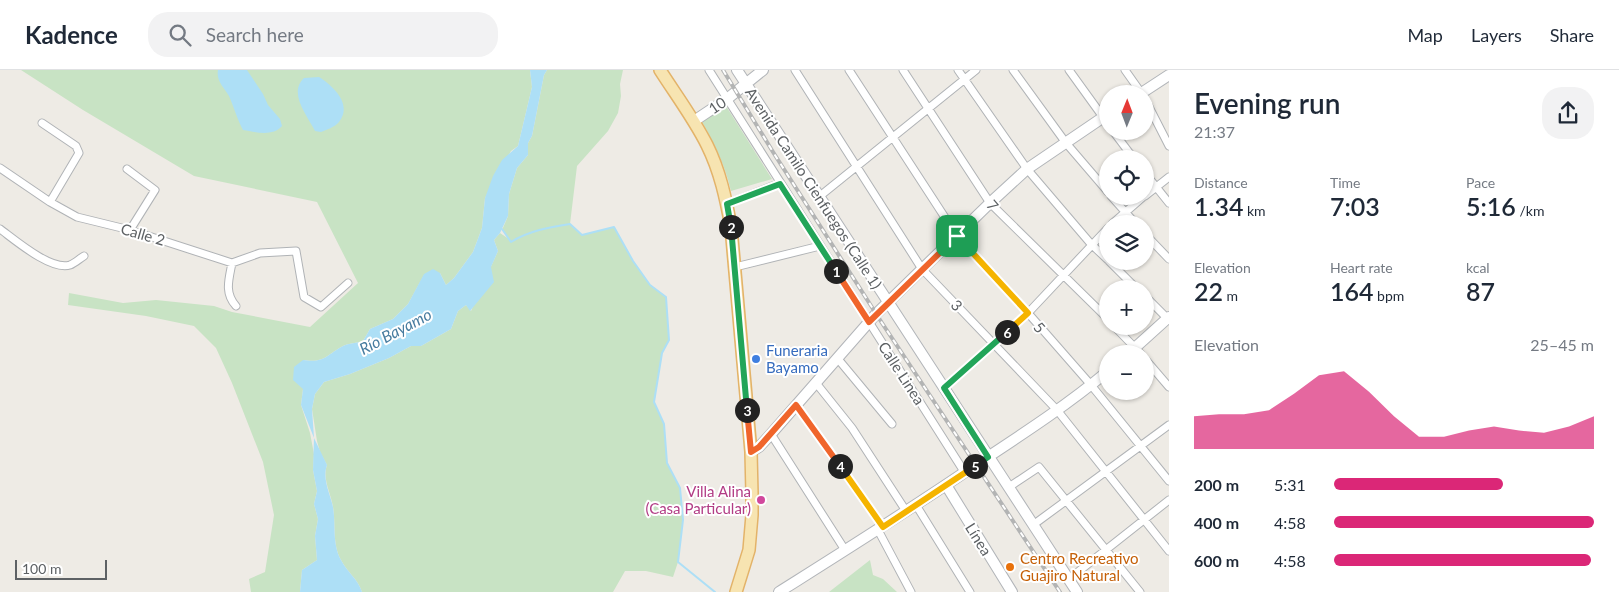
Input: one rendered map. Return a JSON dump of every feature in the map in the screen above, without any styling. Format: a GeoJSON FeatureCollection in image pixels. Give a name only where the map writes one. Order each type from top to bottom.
{"type":"FeatureCollection","features":[{"type":"Feature","properties":{"kind":"main road"},"geometry":{"type":"LineString","coordinates":[[660,70],[708,145],[718,170],[727,204],[735,267],[751,452],[751,536],[744,568],[736,592]]}},
{"type":"Feature","properties":{"kind":"street","name":"Calle Linea"},"geometry":{"type":"LineString","coordinates":[[709,70],[965,473]]}},
{"type":"Feature","properties":{"kind":"street","name":"Avenida Camilo Cienfuegos (Calle 1)"},"geometry":{"type":"LineString","coordinates":[[738,70],[1077,592]]}},
{"type":"Feature","properties":{"kind":"street","name":"10"},"geometry":{"type":"LineString","coordinates":[[694,121],[727,99],[763,70]]}},
{"type":"Feature","properties":{"kind":"street","name":"3"},"geometry":{"type":"LineString","coordinates":[[795,70],[922,269],[1057,410],[1169,551]]}},
{"type":"Feature","properties":{"kind":"street","name":"5"},"geometry":{"type":"LineString","coordinates":[[849,70],[957,236],[1091,385],[1169,481]]}},
{"type":"Feature","properties":{"kind":"street","name":"7"},"geometry":{"type":"LineString","coordinates":[[904,70],[990,203],[1099,310]]}},
{"type":"Feature","properties":{"kind":"street"},"geometry":{"type":"LineString","coordinates":[[958,70],[1026,169],[1099,252]]}},
{"type":"Feature","properties":{"kind":"street"},"geometry":{"type":"LineString","coordinates":[[820,196],[929,110],[976,70]]}},
{"type":"Feature","properties":{"kind":"street"},"geometry":{"type":"LineString","coordinates":[[1013,70],[1066,143],[1099,182]]}},
{"type":"Feature","properties":{"kind":"street"},"geometry":{"type":"LineString","coordinates":[[1069,70],[1099,110]]}},
{"type":"Feature","properties":{"kind":"street"},"geometry":{"type":"LineString","coordinates":[[1125,70],[1135,85]]}},
{"type":"Feature","properties":{"kind":"street"},"geometry":{"type":"LineString","coordinates":[[1154,86],[1169,75]]}},
{"type":"Feature","properties":{"kind":"street"},"geometry":{"type":"LineString","coordinates":[[1154,118],[1169,146]]}},
{"type":"Feature","properties":{"kind":"street"},"geometry":{"type":"LineString","coordinates":[[42,123],[76,146],[79,153],[50,202]]}},
{"type":"Feature","properties":{"kind":"street"},"geometry":{"type":"LineString","coordinates":[[751,452],[759,447],[771,434],[888,302],[990,203],[1026,169],[1099,123]]}},
{"type":"Feature","properties":{"kind":"street","name":"Calle 2"},"geometry":{"type":"LineString","coordinates":[[0,168],[50,202],[77,217],[130,230],[232,263]]}},
{"type":"Feature","properties":{"kind":"street"},"geometry":{"type":"LineString","coordinates":[[127,168],[155,190],[130,230]]}},
{"type":"Feature","properties":{"kind":"street"},"geometry":{"type":"LineString","coordinates":[[1156,187],[1169,177]]}},
{"type":"Feature","properties":{"kind":"street"},"geometry":{"type":"LineString","coordinates":[[727,204],[780,184]]}},
{"type":"Feature","properties":{"kind":"street"},"geometry":{"type":"LineString","coordinates":[[1154,184],[1169,203]]}},
{"type":"Feature","properties":{"kind":"street"},"geometry":{"type":"LineString","coordinates":[[1118,205],[1127,215]]}},
{"type":"Feature","properties":{"kind":"street"},"geometry":{"type":"LineString","coordinates":[[1121,215],[1133,205]]}},
{"type":"Feature","properties":{"kind":"street"},"geometry":{"type":"LineString","coordinates":[[0,230],[43,258],[56,264],[63,266],[71,264],[84,256]]}},
{"type":"Feature","properties":{"kind":"street"},"geometry":{"type":"LineString","coordinates":[[944,388],[1028,313],[1099,236]]}},
{"type":"Feature","properties":{"kind":"street"},"geometry":{"type":"LineString","coordinates":[[1154,243],[1169,259]]}},
{"type":"Feature","properties":{"kind":"street"},"geometry":{"type":"LineString","coordinates":[[735,267],[820,246]]}},
{"type":"Feature","properties":{"kind":"street"},"geometry":{"type":"LineString","coordinates":[[236,306],[230,300],[228,293],[232,263],[260,253],[296,251],[304,297],[321,307],[348,284]]}},
{"type":"Feature","properties":{"kind":"street"},"geometry":{"type":"LineString","coordinates":[[1118,270],[1128,280]]}},
{"type":"Feature","properties":{"kind":"street"},"geometry":{"type":"LineString","coordinates":[[1142,345],[1168,319],[1154,305]]}},
{"type":"Feature","properties":{"kind":"street"},"geometry":{"type":"LineString","coordinates":[[1121,335],[1129,345]]}},
{"type":"Feature","properties":{"kind":"street"},"geometry":{"type":"LineString","coordinates":[[838,359],[892,424]]}},
{"type":"Feature","properties":{"kind":"street"},"geometry":{"type":"LineString","coordinates":[[1154,370],[1169,387]]}},
{"type":"Feature","properties":{"kind":"street"},"geometry":{"type":"LineString","coordinates":[[780,592],[965,473],[1057,410],[1099,378]]}},
{"type":"Feature","properties":{"kind":"street"},"geometry":{"type":"LineString","coordinates":[[816,383],[852,428],[906,511]]}},
{"type":"Feature","properties":{"kind":"street"},"geometry":{"type":"LineString","coordinates":[[796,405],[881,528],[911,592]]}},
{"type":"Feature","properties":{"kind":"street"},"geometry":{"type":"LineString","coordinates":[[1033,525],[1169,424]]}},
{"type":"Feature","properties":{"kind":"street"},"geometry":{"type":"LineString","coordinates":[[771,434],[845,550]]}},
{"type":"Feature","properties":{"kind":"street"},"geometry":{"type":"LineString","coordinates":[[1009,487],[1039,467],[1140,592]]}},
{"type":"Feature","properties":{"kind":"street","name":"Línea"},"geometry":{"type":"LineString","coordinates":[[946,485],[1012,592]]}},
{"type":"Feature","properties":{"kind":"street"},"geometry":{"type":"LineString","coordinates":[[1069,579],[1169,500]]}},
{"type":"Feature","properties":{"kind":"street"},"geometry":{"type":"LineString","coordinates":[[916,505],[970,592]]}},
{"type":"Feature","properties":{"kind":"green space"},"geometry":{"type":"Polygon","coordinates":[[[21,70],[530,70],[532,87],[518,146],[511,151],[485,198],[482,228],[473,252],[454,278],[446,285],[440,273],[424,275],[408,304],[393,319],[370,329],[363,341],[343,346],[321,360],[303,360],[301,405],[310,433],[314,454],[313,470],[317,491],[314,504],[318,519],[315,536],[317,560],[302,570],[300,592],[251,592],[249,579],[265,572],[274,515],[263,462],[216,348],[194,326],[146,316],[68,305],[69,293],[123,303],[156,300],[214,306],[232,312],[310,327],[358,283],[317,202],[194,176],[83,110],[21,70]]]}},
{"type":"Feature","properties":{"kind":"green space"},"geometry":{"type":"Polygon","coordinates":[[[547,70],[623,70],[618,113],[608,131],[577,166],[570,224],[582,235],[614,227],[633,261],[650,285],[666,297],[669,340],[662,353],[654,402],[664,424],[667,463],[680,488],[683,520],[678,562],[673,577],[646,571],[625,571],[613,592],[362,592],[358,583],[341,560],[336,547],[333,507],[327,486],[327,465],[317,441],[312,409],[315,394],[324,382],[350,374],[389,358],[411,346],[421,346],[451,329],[458,311],[466,305],[471,311],[498,251],[494,240],[500,233],[509,239],[502,230],[508,216],[509,194],[517,168],[528,155],[528,143],[532,136],[544,75],[547,70]]]}},
{"type":"Feature","properties":{"kind":"green space"},"geometry":{"type":"Polygon","coordinates":[[[726,106],[772,179],[731,191],[719,155],[702,122],[726,106]]]}},
{"type":"Feature","properties":{"kind":"green space"},"geometry":{"type":"Polygon","coordinates":[[[870,560],[873,575],[883,579],[897,592],[829,592],[870,560]]]}},
{"type":"Feature","properties":{"kind":"water"},"geometry":{"type":"Polygon","coordinates":[[[218,70],[247,70],[268,105],[280,119],[282,126],[269,133],[243,130],[229,96],[219,81],[218,70]]]}},
{"type":"Feature","properties":{"kind":"water","name":"Río Bayamo"},"geometry":{"type":"Polygon","coordinates":[[[530,70],[547,70],[544,75],[532,136],[528,143],[528,155],[517,168],[509,194],[508,216],[500,233],[494,240],[498,251],[491,267],[494,282],[470,311],[466,305],[458,311],[451,329],[421,346],[411,346],[389,358],[350,374],[324,382],[315,394],[312,409],[314,438],[301,405],[303,389],[293,380],[294,367],[303,360],[321,360],[343,346],[363,341],[370,329],[393,319],[408,304],[424,274],[433,269],[440,273],[446,285],[454,278],[473,252],[482,228],[485,198],[493,176],[502,160],[518,146],[532,87],[530,70]]]}},
{"type":"Feature","properties":{"kind":"water"},"geometry":{"type":"Polygon","coordinates":[[[319,77],[335,90],[343,102],[344,109],[343,115],[337,124],[321,132],[315,131],[298,97],[298,90],[304,78],[319,77]]]}},
{"type":"Feature","properties":{"kind":"water"},"geometry":{"type":"Polygon","coordinates":[[[314,438],[327,465],[325,476],[333,507],[335,541],[338,554],[362,592],[300,592],[302,570],[317,560],[315,536],[318,519],[314,504],[317,491],[313,470],[314,438]]]}},
{"type":"Feature","properties":{"kind":"waterway"},"geometry":{"type":"LineString","coordinates":[[502,229],[511,242],[532,232],[570,224],[582,235],[614,227],[633,261],[650,285],[666,297],[669,340],[662,353],[654,402],[664,424],[667,463],[680,488],[683,520],[678,562],[715,592]]}},
{"type":"Feature","properties":{"kind":"railway"},"geometry":{"type":"LineString","coordinates":[[723,70],[882,323],[1060,592]]}},
{"type":"Feature","properties":{"kind":"place","name":"Funeraria Bayamo"},"geometry":{"type":"Point","coordinates":[756,359]}},
{"type":"Feature","properties":{"kind":"place","name":"Villa Alina (Casa Particular)"},"geometry":{"type":"Point","coordinates":[761,500]}},
{"type":"Feature","properties":{"kind":"place","name":"Centro Recreativo Guajiro Natural"},"geometry":{"type":"Point","coordinates":[1010,567]}},
{"type":"Feature","properties":{"kind":"route"},"geometry":{"type":"LineString","coordinates":[[780,184],[869,322],[957,236],[1028,313],[944,388],[988,457],[883,527],[796,405],[759,447],[751,452],[735,267],[727,204],[780,184]]}}]}
